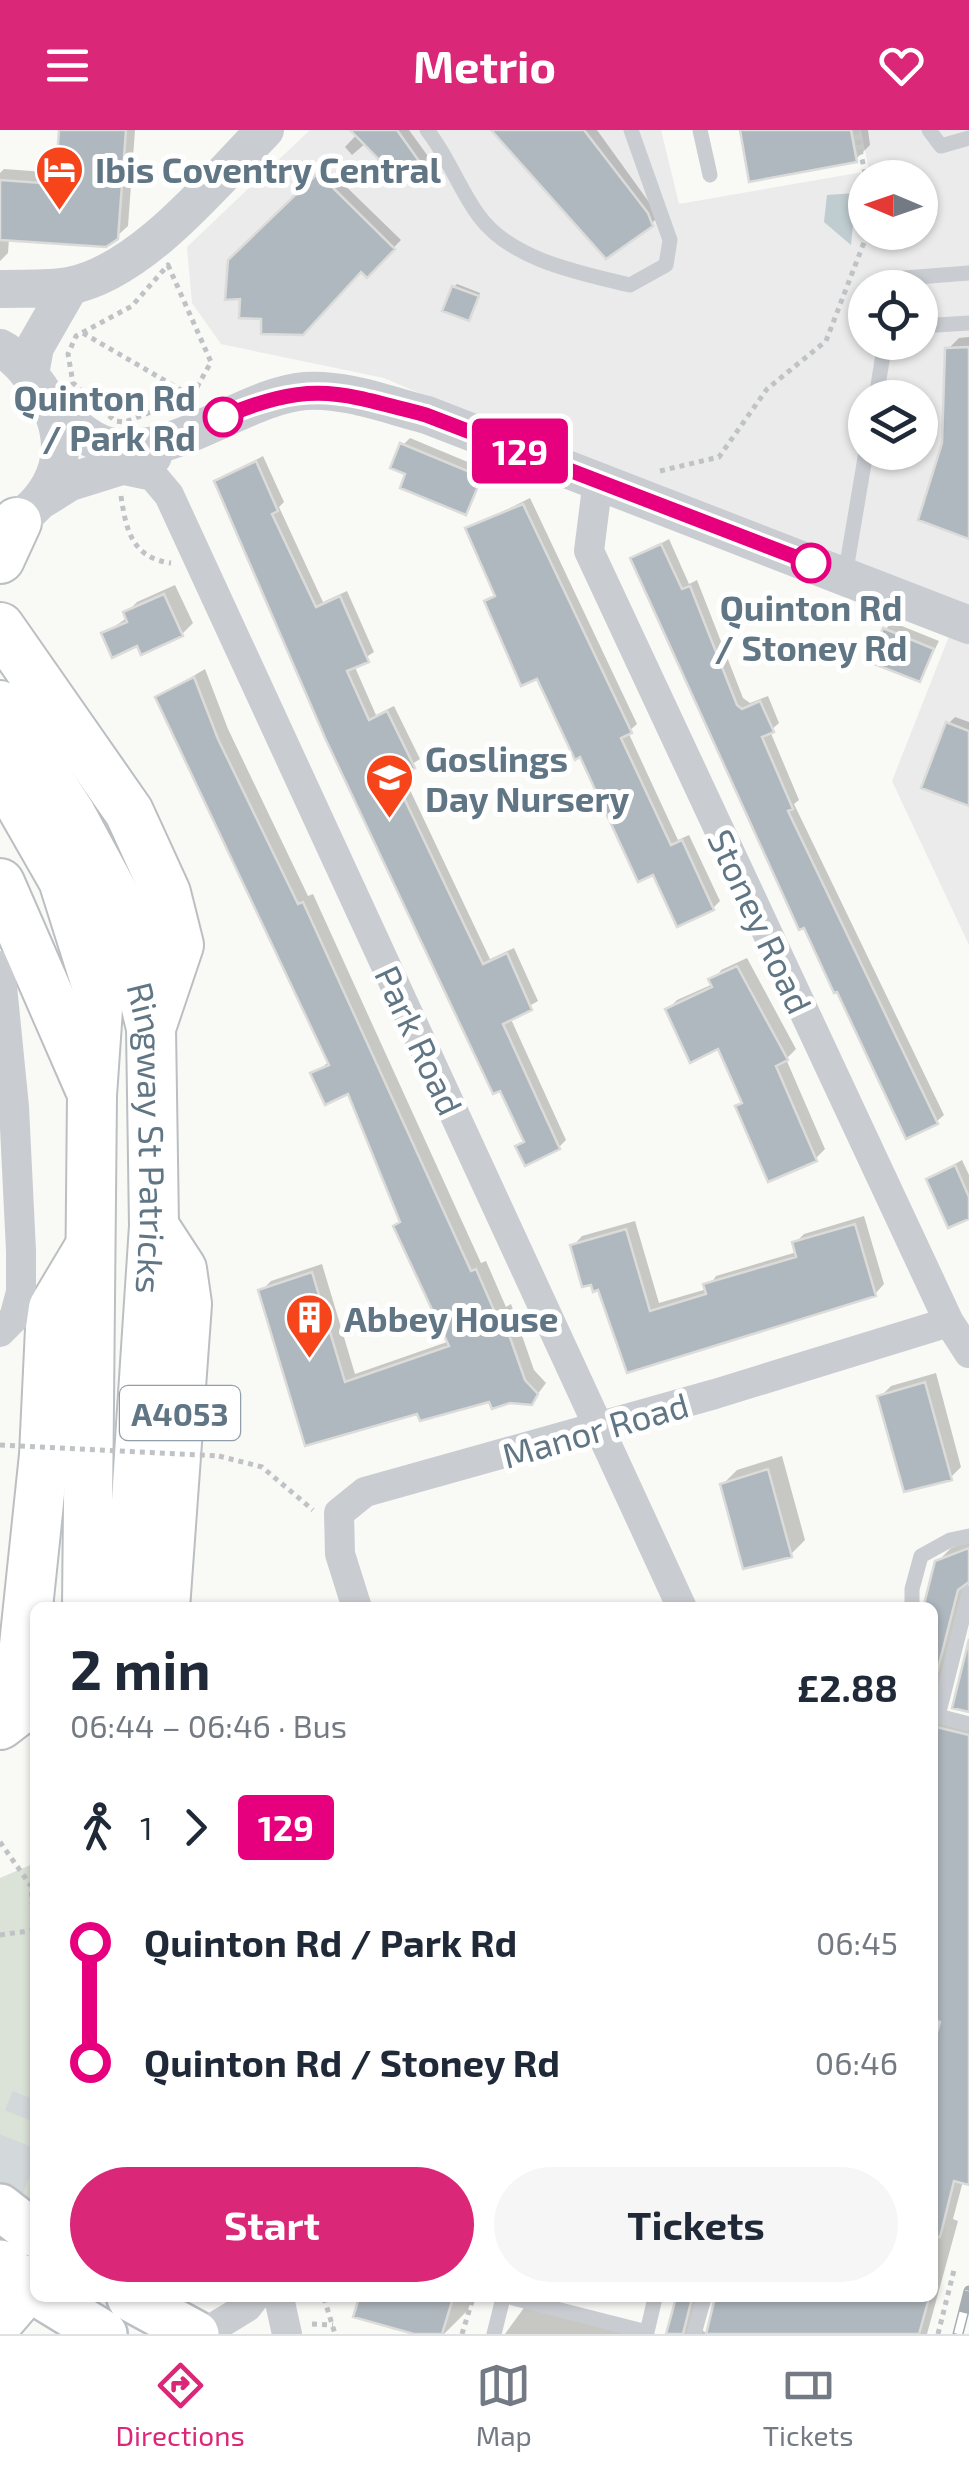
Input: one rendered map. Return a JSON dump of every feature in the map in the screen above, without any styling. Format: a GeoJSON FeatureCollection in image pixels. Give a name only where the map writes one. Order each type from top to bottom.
{"type":"FeatureCollection","features":[{"type":"Feature","properties":{"kind":"highway"},"geometry":{"type":"LineString","coordinates":[[0,627],[129,812],[166,893],[179,944],[151,1028]]}},
{"type":"Feature","properties":{"kind":"highway","name":"Ringway St Patricks"},"geometry":{"type":"LineString","coordinates":[[0,704],[71,814],[121,907],[151,1028],[154,1226],[129,1602]]}},
{"type":"Feature","properties":{"kind":"highway","name":"Ringway St Patricks"},"geometry":{"type":"LineString","coordinates":[[0,770],[64,880],[92,960],[99,994],[92,1095],[87,1602]]}},
{"type":"Feature","properties":{"kind":"highway"},"geometry":{"type":"LineString","coordinates":[[0,884],[92,1095]]}},
{"type":"Feature","properties":{"kind":"highway","name":"A4053"},"geometry":{"type":"LineString","coordinates":[[154,1226],[182,1270],[187,1304],[166,1602]]}},
{"type":"Feature","properties":{"kind":"highway"},"geometry":{"type":"LineString","coordinates":[[0,1725],[17,1712],[53,1308],[92,1243]]}},
{"type":"Feature","properties":{"kind":"main road"},"geometry":{"type":"LineString","coordinates":[[0,2208],[30,2230]]}},
{"type":"Feature","properties":{"kind":"main road"},"geometry":{"type":"LineString","coordinates":[[47,2302],[104,2334]]}},
{"type":"Feature","properties":{"kind":"main road"},"geometry":{"type":"LineString","coordinates":[[138,2302],[199,2334]]}},
{"type":"Feature","properties":{"kind":"street"},"geometry":{"type":"LineString","coordinates":[[0,289],[70,286],[111,271],[140,251],[264,130]]}},
{"type":"Feature","properties":{"kind":"street"},"geometry":{"type":"LineString","coordinates":[[30,374],[34,348],[70,286]]}},
{"type":"Feature","properties":{"kind":"street"},"geometry":{"type":"LineString","coordinates":[[0,348],[64,397],[92,439],[118,448],[161,444],[278,396],[330,391],[426,415],[969,625]]}},
{"type":"Feature","properties":{"kind":"street"},"geometry":{"type":"LineString","coordinates":[[12,530],[52,481],[62,454],[64,397]]}},
{"type":"Feature","properties":{"kind":"street"},"geometry":{"type":"LineString","coordinates":[[12,530],[59,486],[131,479],[157,454],[214,421]]}},
{"type":"Feature","properties":{"kind":"street","name":"Park Road"},"geometry":{"type":"LineString","coordinates":[[131,479],[178,515],[679,1602]]}},
{"type":"Feature","properties":{"kind":"street","name":"Stoney Road"},"geometry":{"type":"LineString","coordinates":[[602,481],[589,552],[949,1322],[969,1353]]}},
{"type":"Feature","properties":{"kind":"street"},"geometry":{"type":"LineString","coordinates":[[0,966],[14,1108],[21,1292],[14,1318],[0,1332]]}},
{"type":"Feature","properties":{"kind":"street","name":"Manor Road"},"geometry":{"type":"LineString","coordinates":[[336,1531],[339,1512],[365,1492],[949,1322]]}},
{"type":"Feature","properties":{"kind":"street"},"geometry":{"type":"LineString","coordinates":[[336,1531],[355,1602]]}},
{"type":"Feature","properties":{"kind":"street"},"geometry":{"type":"LineString","coordinates":[[199,2334],[251,2302]]}},
{"type":"Feature","properties":{"kind":"street"},"geometry":{"type":"LineString","coordinates":[[279,2302],[287,2334]]}},
{"type":"Feature","properties":{"kind":"lane"},"geometry":{"type":"LineString","coordinates":[[427,130],[479,216],[498,238],[566,269],[630,286],[666,265],[670,240],[631,130]]}},
{"type":"Feature","properties":{"kind":"lane"},"geometry":{"type":"LineString","coordinates":[[700,130],[710,175]]}},
{"type":"Feature","properties":{"kind":"lane"},"geometry":{"type":"LineString","coordinates":[[929,130],[941,146],[969,138]]}},
{"type":"Feature","properties":{"kind":"lane"},"geometry":{"type":"LineString","coordinates":[[938,276],[969,274]]}},
{"type":"Feature","properties":{"kind":"lane"},"geometry":{"type":"LineString","coordinates":[[938,325],[969,323]]}},
{"type":"Feature","properties":{"kind":"lane"},"geometry":{"type":"LineString","coordinates":[[846,576],[863,470]]}},
{"type":"Feature","properties":{"kind":"lane"},"geometry":{"type":"LineString","coordinates":[[912,1602],[922,1556],[950,1540],[969,1536]]}},
{"type":"Feature","properties":{"kind":"lane"},"geometry":{"type":"LineString","coordinates":[[902,1602],[912,1588]]}},
{"type":"Feature","properties":{"kind":"lane"},"geometry":{"type":"LineString","coordinates":[[969,1593],[938,1716],[969,1724]]}},
{"type":"Feature","properties":{"kind":"lane"},"geometry":{"type":"LineString","coordinates":[[494,2334],[503,2302]]}},
{"type":"Feature","properties":{"kind":"lane"},"geometry":{"type":"LineString","coordinates":[[529,2302],[647,2332],[654,2302]]}},
{"type":"Feature","properties":{"kind":"lane"},"geometry":{"type":"LineString","coordinates":[[701,2329],[704,2302]]}},
{"type":"Feature","properties":{"kind":"path"},"geometry":{"type":"LineString","coordinates":[[856,130],[862,160]]}},
{"type":"Feature","properties":{"kind":"path"},"geometry":{"type":"LineString","coordinates":[[602,481],[719,457],[767,389],[826,342],[861,250]]}},
{"type":"Feature","properties":{"kind":"path"},"geometry":{"type":"LineString","coordinates":[[83,333],[192,396],[210,362],[168,266]]}},
{"type":"Feature","properties":{"kind":"path"},"geometry":{"type":"LineString","coordinates":[[64,397],[68,354],[76,336],[132,306]]}},
{"type":"Feature","properties":{"kind":"path"},"geometry":{"type":"LineString","coordinates":[[131,479],[126,531],[137,549],[167,563],[199,563]]}},
{"type":"Feature","properties":{"kind":"path"},"geometry":{"type":"LineString","coordinates":[[0,1445],[219,1456],[251,1462],[275,1475],[336,1531]]}},
{"type":"Feature","properties":{"kind":"path"},"geometry":{"type":"LineString","coordinates":[[0,1842],[30,1883]]}},
{"type":"Feature","properties":{"kind":"path"},"geometry":{"type":"LineString","coordinates":[[0,1935],[30,1931]]}},
{"type":"Feature","properties":{"kind":"path"},"geometry":{"type":"LineString","coordinates":[[938,2332],[954,2270]]}},
{"type":"Feature","properties":{"kind":"path"},"geometry":{"type":"LineString","coordinates":[[325,2302],[335,2334]]}},
{"type":"Feature","properties":{"kind":"path"},"geometry":{"type":"LineString","coordinates":[[462,2334],[471,2302]]}},
{"type":"Feature","properties":{"kind":"shaded area"},"geometry":{"type":"Polygon","coordinates":[[[310,130],[661,130],[679,204],[848,175],[848,250],[938,250],[938,160],[867,160],[861,130],[969,130],[969,945],[892,781],[959,611],[599,470],[384,378],[221,344],[192,303],[187,247],[310,130]]]}},
{"type":"Feature","properties":{"kind":"shaded area"},"geometry":{"type":"Polygon","coordinates":[[[848,194],[848,242],[824,222],[827,195],[848,194]]]}},
{"type":"Feature","properties":{"kind":"shaded area"},"geometry":{"type":"Polygon","coordinates":[[[30,1865],[30,2257],[0,2301],[0,1878],[30,1865]]]}},
{"type":"Feature","properties":{"kind":"building","name":"Ibis Coventry Central"},"geometry":{"type":"Polygon","coordinates":[[[59,130],[126,130],[118,239],[106,247],[0,240],[0,180],[55,184],[59,130]]]}},
{"type":"Feature","properties":{"kind":"building"},"geometry":{"type":"Polygon","coordinates":[[[350,130],[397,130],[424,168],[410,182],[401,174],[397,178],[350,130]]]}},
{"type":"Feature","properties":{"kind":"building"},"geometry":{"type":"Polygon","coordinates":[[[491,130],[584,130],[648,213],[653,226],[606,259],[491,130]]]}},
{"type":"Feature","properties":{"kind":"building"},"geometry":{"type":"Polygon","coordinates":[[[740,130],[851,130],[857,160],[749,182],[740,130]]]}},
{"type":"Feature","properties":{"kind":"building"},"geometry":{"type":"Polygon","coordinates":[[[318,173],[395,249],[367,278],[361,272],[303,335],[261,334],[261,319],[239,318],[240,299],[225,300],[228,260],[318,173]]]}},
{"type":"Feature","properties":{"kind":"building"},"geometry":{"type":"Polygon","coordinates":[[[452,286],[479,296],[469,321],[442,311],[452,286]]]}},
{"type":"Feature","properties":{"kind":"building"},"geometry":{"type":"Polygon","coordinates":[[[969,347],[969,539],[918,520],[934,470],[938,470],[945,348],[969,347]]]}},
{"type":"Feature","properties":{"kind":"building"},"geometry":{"type":"Polygon","coordinates":[[[400,443],[482,477],[466,515],[400,488],[405,474],[390,468],[400,443]]]}},
{"type":"Feature","properties":{"kind":"building"},"geometry":{"type":"Polygon","coordinates":[[[256,461],[278,511],[272,514],[316,607],[340,596],[369,662],[347,671],[369,720],[387,711],[415,768],[394,777],[483,964],[507,953],[532,1010],[503,1024],[560,1149],[525,1166],[515,1146],[524,1142],[500,1091],[493,1094],[326,740],[214,481],[256,461]]]}},
{"type":"Feature","properties":{"kind":"building"},"geometry":{"type":"Polygon","coordinates":[[[523,504],[632,733],[621,738],[671,845],[682,840],[714,910],[677,927],[653,875],[638,882],[580,757],[575,760],[537,679],[521,686],[484,601],[495,596],[465,528],[523,504]]]}},
{"type":"Feature","properties":{"kind":"building"},"geometry":{"type":"Polygon","coordinates":[[[661,544],[682,589],[690,586],[737,705],[742,709],[760,701],[774,732],[762,737],[793,809],[788,811],[938,1124],[906,1139],[837,992],[834,993],[804,928],[799,930],[630,558],[661,544]]]}},
{"type":"Feature","properties":{"kind":"building"},"geometry":{"type":"Polygon","coordinates":[[[164,594],[183,636],[141,655],[137,646],[112,658],[101,633],[127,622],[123,612],[164,594]]]}},
{"type":"Feature","properties":{"kind":"building"},"geometry":{"type":"Polygon","coordinates":[[[883,628],[934,649],[920,682],[869,662],[883,628]]]}},
{"type":"Feature","properties":{"kind":"building"},"geometry":{"type":"Polygon","coordinates":[[[194,677],[218,739],[298,904],[303,902],[471,1271],[476,1269],[496,1315],[501,1312],[525,1380],[538,1394],[532,1405],[510,1403],[492,1409],[489,1402],[420,1421],[417,1414],[305,1446],[258,1290],[312,1272],[345,1382],[449,1346],[393,1226],[400,1222],[348,1094],[325,1105],[310,1073],[329,1065],[155,697],[194,677]]]}},
{"type":"Feature","properties":{"kind":"building"},"geometry":{"type":"Polygon","coordinates":[[[946,722],[969,731],[969,806],[921,788],[946,722]]]}},
{"type":"Feature","properties":{"kind":"building"},"geometry":{"type":"Polygon","coordinates":[[[737,966],[788,1060],[776,1066],[817,1161],[768,1182],[735,1106],[742,1103],[718,1049],[690,1063],[665,1009],[712,987],[708,979],[737,966]]]}},
{"type":"Feature","properties":{"kind":"building"},"geometry":{"type":"Polygon","coordinates":[[[955,1165],[969,1197],[969,1219],[948,1228],[926,1179],[955,1165]]]}},
{"type":"Feature","properties":{"kind":"building"},"geometry":{"type":"Polygon","coordinates":[[[855,1224],[876,1296],[627,1373],[598,1290],[593,1292],[591,1285],[582,1287],[570,1245],[626,1229],[650,1311],[706,1294],[703,1284],[796,1257],[792,1242],[855,1224]]]}},
{"type":"Feature","properties":{"kind":"building"},"geometry":{"type":"Polygon","coordinates":[[[925,1382],[952,1480],[904,1492],[877,1396],[925,1382]]]}},
{"type":"Feature","properties":{"kind":"building"},"geometry":{"type":"Polygon","coordinates":[[[768,1469],[792,1557],[743,1569],[720,1484],[768,1469]]]}},
{"type":"Feature","properties":{"kind":"building"},"geometry":{"type":"Polygon","coordinates":[[[969,1548],[969,1582],[958,1590],[938,1668],[938,1602],[925,1602],[935,1561],[969,1548]]]}},
{"type":"Feature","properties":{"kind":"building"},"geometry":{"type":"Polygon","coordinates":[[[969,1639],[969,1712],[952,1708],[969,1639]]]}},
{"type":"Feature","properties":{"kind":"building"},"geometry":{"type":"Polygon","coordinates":[[[938,1727],[969,1735],[969,2185],[954,2181],[940,2237],[938,1727]]]}},
{"type":"Feature","properties":{"kind":"building"},"geometry":{"type":"Polygon","coordinates":[[[358,2302],[452,2302],[442,2334],[414,2334],[353,2317],[358,2302]]]}},
{"type":"Feature","properties":{"kind":"building"},"geometry":{"type":"Polygon","coordinates":[[[675,2302],[691,2302],[683,2334],[666,2334],[675,2302]]]}},
{"type":"Feature","properties":{"kind":"building"},"geometry":{"type":"Polygon","coordinates":[[[714,2302],[928,2302],[919,2334],[706,2334],[714,2302]]]}},
{"type":"Feature","properties":{"kind":"tunnel"},"geometry":{"type":"LineString","coordinates":[[0,2186],[30,2112]]}},
{"type":"Feature","properties":{"kind":"railway"},"geometry":{"type":"LineString","coordinates":[[958,2334],[969,2291]]}},
{"type":"Feature","properties":{"kind":"bus line","name":"129"},"geometry":{"type":"LineString","coordinates":[[223,417],[278,396],[304,391],[330,391],[368,400],[426,415],[811,563]]}},
{"type":"Feature","properties":{"kind":"place","name":"Ibis Coventry Central"},"geometry":{"type":"Point","coordinates":[60,212]}},
{"type":"Feature","properties":{"kind":"place","name":"Quinton Rd / Park Rd"},"geometry":{"type":"Point","coordinates":[223,417]}},
{"type":"Feature","properties":{"kind":"place","name":"Quinton Rd / Stoney Rd"},"geometry":{"type":"Point","coordinates":[811,563]}},
{"type":"Feature","properties":{"kind":"place","name":"Goslings Day Nursery"},"geometry":{"type":"Point","coordinates":[390,820]}},
{"type":"Feature","properties":{"kind":"place","name":"Abbey House"},"geometry":{"type":"Point","coordinates":[309,1360]}}]}
